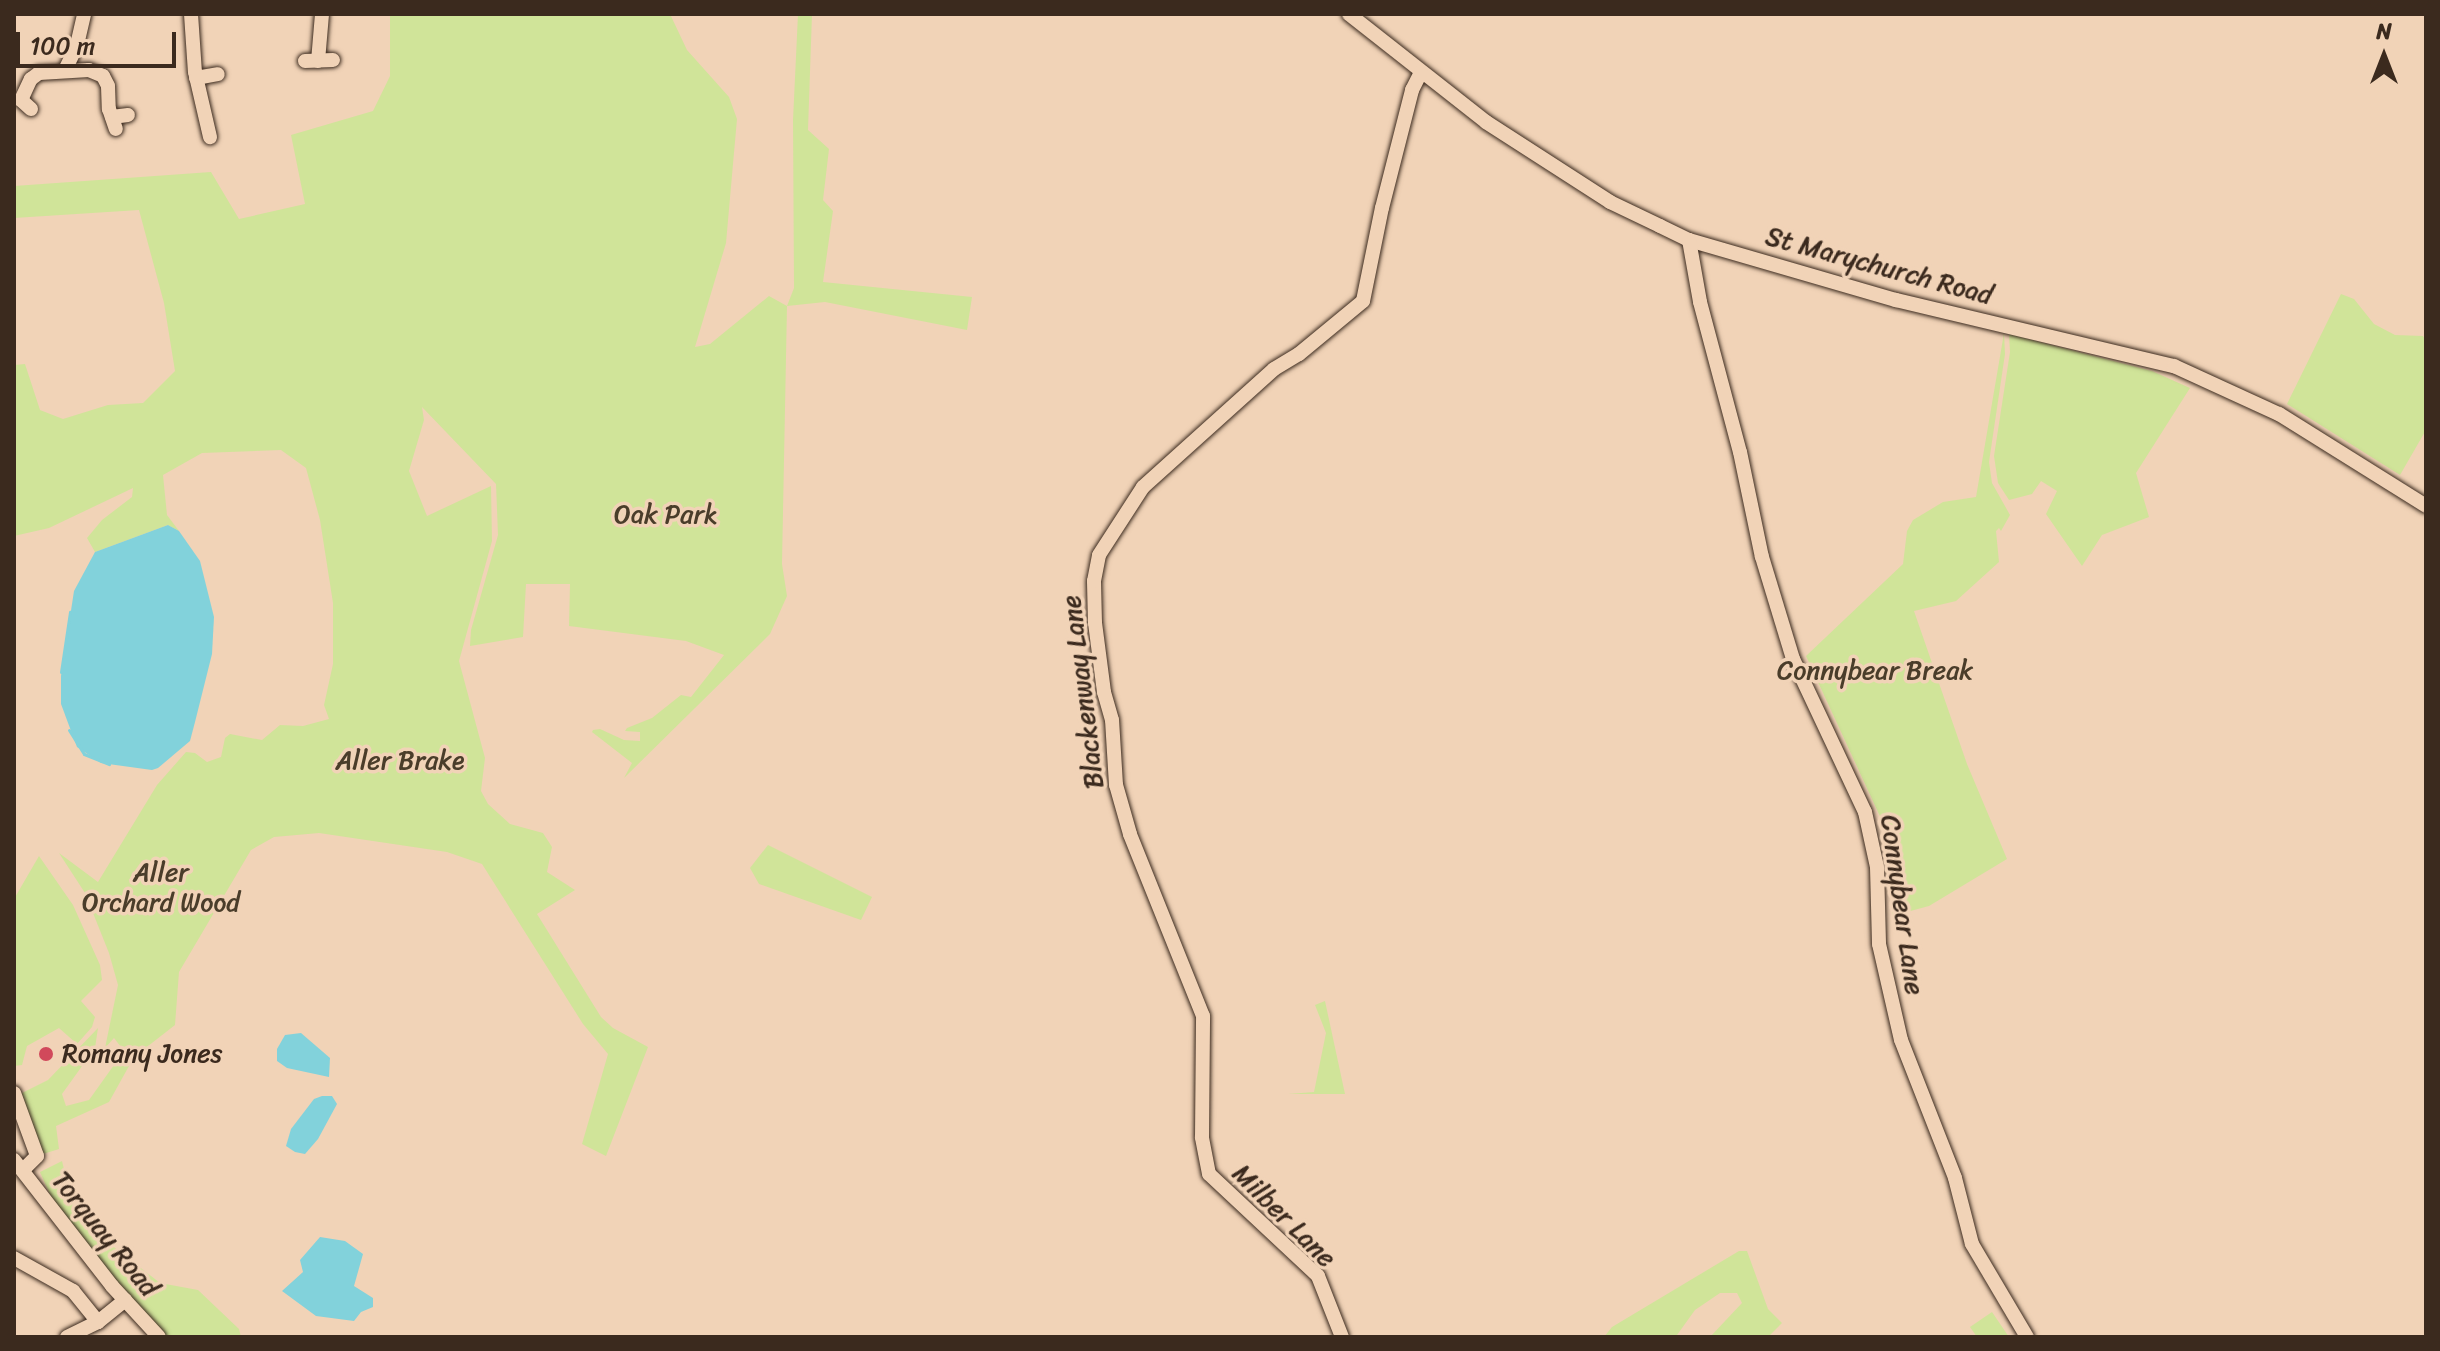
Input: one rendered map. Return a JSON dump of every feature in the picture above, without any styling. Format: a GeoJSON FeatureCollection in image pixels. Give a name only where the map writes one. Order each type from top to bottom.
{"type":"FeatureCollection","features":[{"type":"Feature","properties":{"kind":"street"},"geometry":{"type":"LineString","coordinates":[[65,70],[77,45],[84,14]]}},
{"type":"Feature","properties":{"kind":"street"},"geometry":{"type":"LineString","coordinates":[[191,14],[196,78],[210,137]]}},
{"type":"Feature","properties":{"kind":"street"},"geometry":{"type":"LineString","coordinates":[[319,61],[322,14]]}},
{"type":"Feature","properties":{"kind":"street","name":"St Marychurch Road"},"geometry":{"type":"LineString","coordinates":[[1349,14],[1486,122],[1610,202],[1689,240],[1896,300],[2174,366],[2279,414],[2426,506]]}},
{"type":"Feature","properties":{"kind":"street"},"geometry":{"type":"LineString","coordinates":[[22,104],[31,79],[39,73],[89,70],[103,76],[114,123],[128,115]]}},
{"type":"Feature","properties":{"kind":"street","name":"Blackenway Lane"},"geometry":{"type":"LineString","coordinates":[[1209,1174],[1202,1137],[1203,1016],[1130,834],[1116,785],[1112,720],[1104,692],[1095,623],[1094,581],[1099,555],[1143,487],[1216,425],[1274,369],[1358,309],[1363,301],[1412,90],[1421,72]]}},
{"type":"Feature","properties":{"kind":"street"},"geometry":{"type":"LineString","coordinates":[[196,78],[218,74]]}},
{"type":"Feature","properties":{"kind":"street","name":"Connybear Lane"},"geometry":{"type":"LineString","coordinates":[[1689,240],[1700,302],[1740,452],[1762,557],[1793,659],[1865,812],[1877,867],[1879,944],[1901,1040],[1955,1178],[1972,1244],[2027,1337]]}},
{"type":"Feature","properties":{"kind":"street"},"geometry":{"type":"LineString","coordinates":[[14,1093],[37,1156],[18,1165]]}},
{"type":"Feature","properties":{"kind":"street","name":"Torquay Road"},"geometry":{"type":"LineString","coordinates":[[18,1165],[125,1300],[159,1337]]}},
{"type":"Feature","properties":{"kind":"street","name":"Milber Lane"},"geometry":{"type":"LineString","coordinates":[[1209,1174],[1318,1276],[1342,1337]]}},
{"type":"Feature","properties":{"kind":"street"},"geometry":{"type":"LineString","coordinates":[[14,1258],[73,1291],[98,1322]]}},
{"type":"Feature","properties":{"kind":"street"},"geometry":{"type":"LineString","coordinates":[[67,1337],[98,1322],[125,1300]]}},
{"type":"Feature","properties":{"kind":"green space"},"geometry":{"type":"Polygon","coordinates":[[[390,14],[670,14],[687,50],[729,97],[737,119],[726,243],[695,347],[710,344],[769,296],[787,306],[782,564],[787,596],[770,634],[624,778],[632,763],[593,730],[600,729],[624,740],[640,741],[640,732],[625,731],[627,728],[652,718],[681,695],[691,697],[724,655],[686,641],[569,626],[570,584],[526,584],[523,637],[470,646],[471,630],[498,535],[496,484],[422,407],[424,420],[409,471],[427,516],[491,486],[492,541],[459,661],[485,758],[481,791],[488,804],[510,824],[543,833],[552,847],[547,872],[575,890],[537,914],[601,1017],[613,1028],[648,1047],[606,1156],[582,1144],[608,1054],[583,1024],[482,864],[447,852],[319,833],[274,837],[251,850],[179,972],[175,1025],[134,1057],[109,1102],[56,1126],[59,1149],[37,1156],[16,1096],[48,1080],[98,1028],[95,1048],[62,1094],[66,1106],[89,1100],[124,1051],[114,1038],[105,1048],[118,985],[85,893],[59,853],[98,882],[157,785],[186,752],[195,753],[207,762],[221,757],[225,738],[230,734],[262,740],[280,725],[303,726],[329,719],[324,705],[333,664],[333,603],[320,520],[306,468],[281,450],[202,453],[163,475],[167,515],[179,531],[168,525],[95,552],[87,538],[102,520],[132,497],[133,488],[49,528],[14,536],[14,365],[25,364],[40,410],[63,419],[108,405],[143,403],[175,371],[164,303],[139,210],[14,218],[14,186],[211,172],[239,219],[305,204],[291,135],[373,111],[390,76],[390,14]]]}},
{"type":"Feature","properties":{"kind":"green space"},"geometry":{"type":"Polygon","coordinates":[[[798,14],[812,14],[808,130],[829,149],[823,200],[833,211],[823,282],[972,297],[967,330],[825,302],[787,306],[794,288],[793,120],[798,14]]]}},
{"type":"Feature","properties":{"kind":"green space"},"geometry":{"type":"Polygon","coordinates":[[[2341,294],[2354,299],[2374,324],[2395,335],[2423,336],[2426,341],[2426,430],[2400,475],[2287,404],[2341,294]]]}},
{"type":"Feature","properties":{"kind":"green space","name":"Connybear Break"},"geometry":{"type":"Polygon","coordinates":[[[2004,333],[2005,354],[1989,462],[1992,483],[2010,515],[2001,531],[1999,528],[1996,531],[1999,562],[1956,601],[1914,611],[1967,764],[2007,859],[1929,906],[1892,916],[1892,871],[1884,825],[1806,656],[1903,564],[1907,531],[1913,520],[1943,502],[1976,497],[2004,333]]]}},
{"type":"Feature","properties":{"kind":"green space"},"geometry":{"type":"Polygon","coordinates":[[[2009,334],[2152,371],[2190,388],[2136,473],[2149,517],[2102,535],[2082,566],[2046,514],[2057,491],[2041,481],[2032,494],[2009,500],[1998,483],[1994,456],[2010,352],[2009,334]]]}},
{"type":"Feature","properties":{"kind":"green space"},"geometry":{"type":"Polygon","coordinates":[[[768,845],[872,897],[861,920],[759,884],[750,868],[768,845]]]}},
{"type":"Feature","properties":{"kind":"green space"},"geometry":{"type":"Polygon","coordinates":[[[39,856],[73,905],[100,965],[102,980],[81,1001],[95,1017],[92,1027],[77,1044],[59,1028],[27,1046],[22,1065],[14,1066],[14,899],[39,856]]]}},
{"type":"Feature","properties":{"kind":"green space"},"geometry":{"type":"Polygon","coordinates":[[[1325,1001],[1345,1094],[1288,1094],[1314,1092],[1326,1033],[1315,1005],[1325,1001]]]}},
{"type":"Feature","properties":{"kind":"green space"},"geometry":{"type":"Polygon","coordinates":[[[62,1161],[68,1185],[96,1233],[160,1283],[198,1290],[239,1329],[241,1337],[159,1337],[50,1195],[40,1172],[62,1161]]]}},
{"type":"Feature","properties":{"kind":"green space"},"geometry":{"type":"Polygon","coordinates":[[[1739,1251],[1747,1251],[1768,1309],[1782,1323],[1768,1337],[1710,1337],[1742,1303],[1737,1293],[1720,1293],[1695,1310],[1677,1335],[1604,1337],[1612,1327],[1739,1251]]]}},
{"type":"Feature","properties":{"kind":"green space"},"geometry":{"type":"Polygon","coordinates":[[[1992,1312],[2009,1337],[1977,1337],[1970,1327],[1992,1312]]]}},
{"type":"Feature","properties":{"kind":"water"},"geometry":{"type":"Polygon","coordinates":[[[168,525],[179,531],[200,561],[214,617],[212,654],[190,741],[152,770],[101,763],[77,747],[61,704],[61,676],[74,591],[95,552],[168,525]]]}},
{"type":"Feature","properties":{"kind":"water"},"geometry":{"type":"Polygon","coordinates":[[[301,1033],[330,1058],[329,1077],[287,1068],[277,1061],[277,1049],[285,1035],[301,1033]]]}},
{"type":"Feature","properties":{"kind":"water"},"geometry":{"type":"Polygon","coordinates":[[[332,1096],[337,1104],[318,1139],[305,1154],[295,1152],[286,1146],[291,1129],[314,1099],[332,1096]]]}},
{"type":"Feature","properties":{"kind":"water"},"geometry":{"type":"Polygon","coordinates":[[[320,1237],[345,1241],[363,1254],[354,1286],[373,1298],[373,1307],[361,1312],[354,1321],[316,1316],[282,1291],[303,1272],[300,1260],[320,1237]]]}},
{"type":"Feature","properties":{"kind":"waterway"},"geometry":{"type":"LineString","coordinates":[[61,672],[70,612]]}},
{"type":"Feature","properties":{"kind":"waterway"},"geometry":{"type":"LineString","coordinates":[[69,730],[84,754],[109,764]]}},
{"type":"Feature","properties":{"kind":"place","name":"Romany Jones"},"geometry":{"type":"Point","coordinates":[46,1054]}},
{"type":"Feature","properties":{"kind":"park label","name":"Oak Park"},"geometry":{"type":"Point","coordinates":[666,515]}},
{"type":"Feature","properties":{"kind":"park label","name":"Aller Brake"},"geometry":{"type":"Point","coordinates":[400,761]}},
{"type":"Feature","properties":{"kind":"park label","name":"Aller Orchard Wood"},"geometry":{"type":"Point","coordinates":[161,888]}}]}
